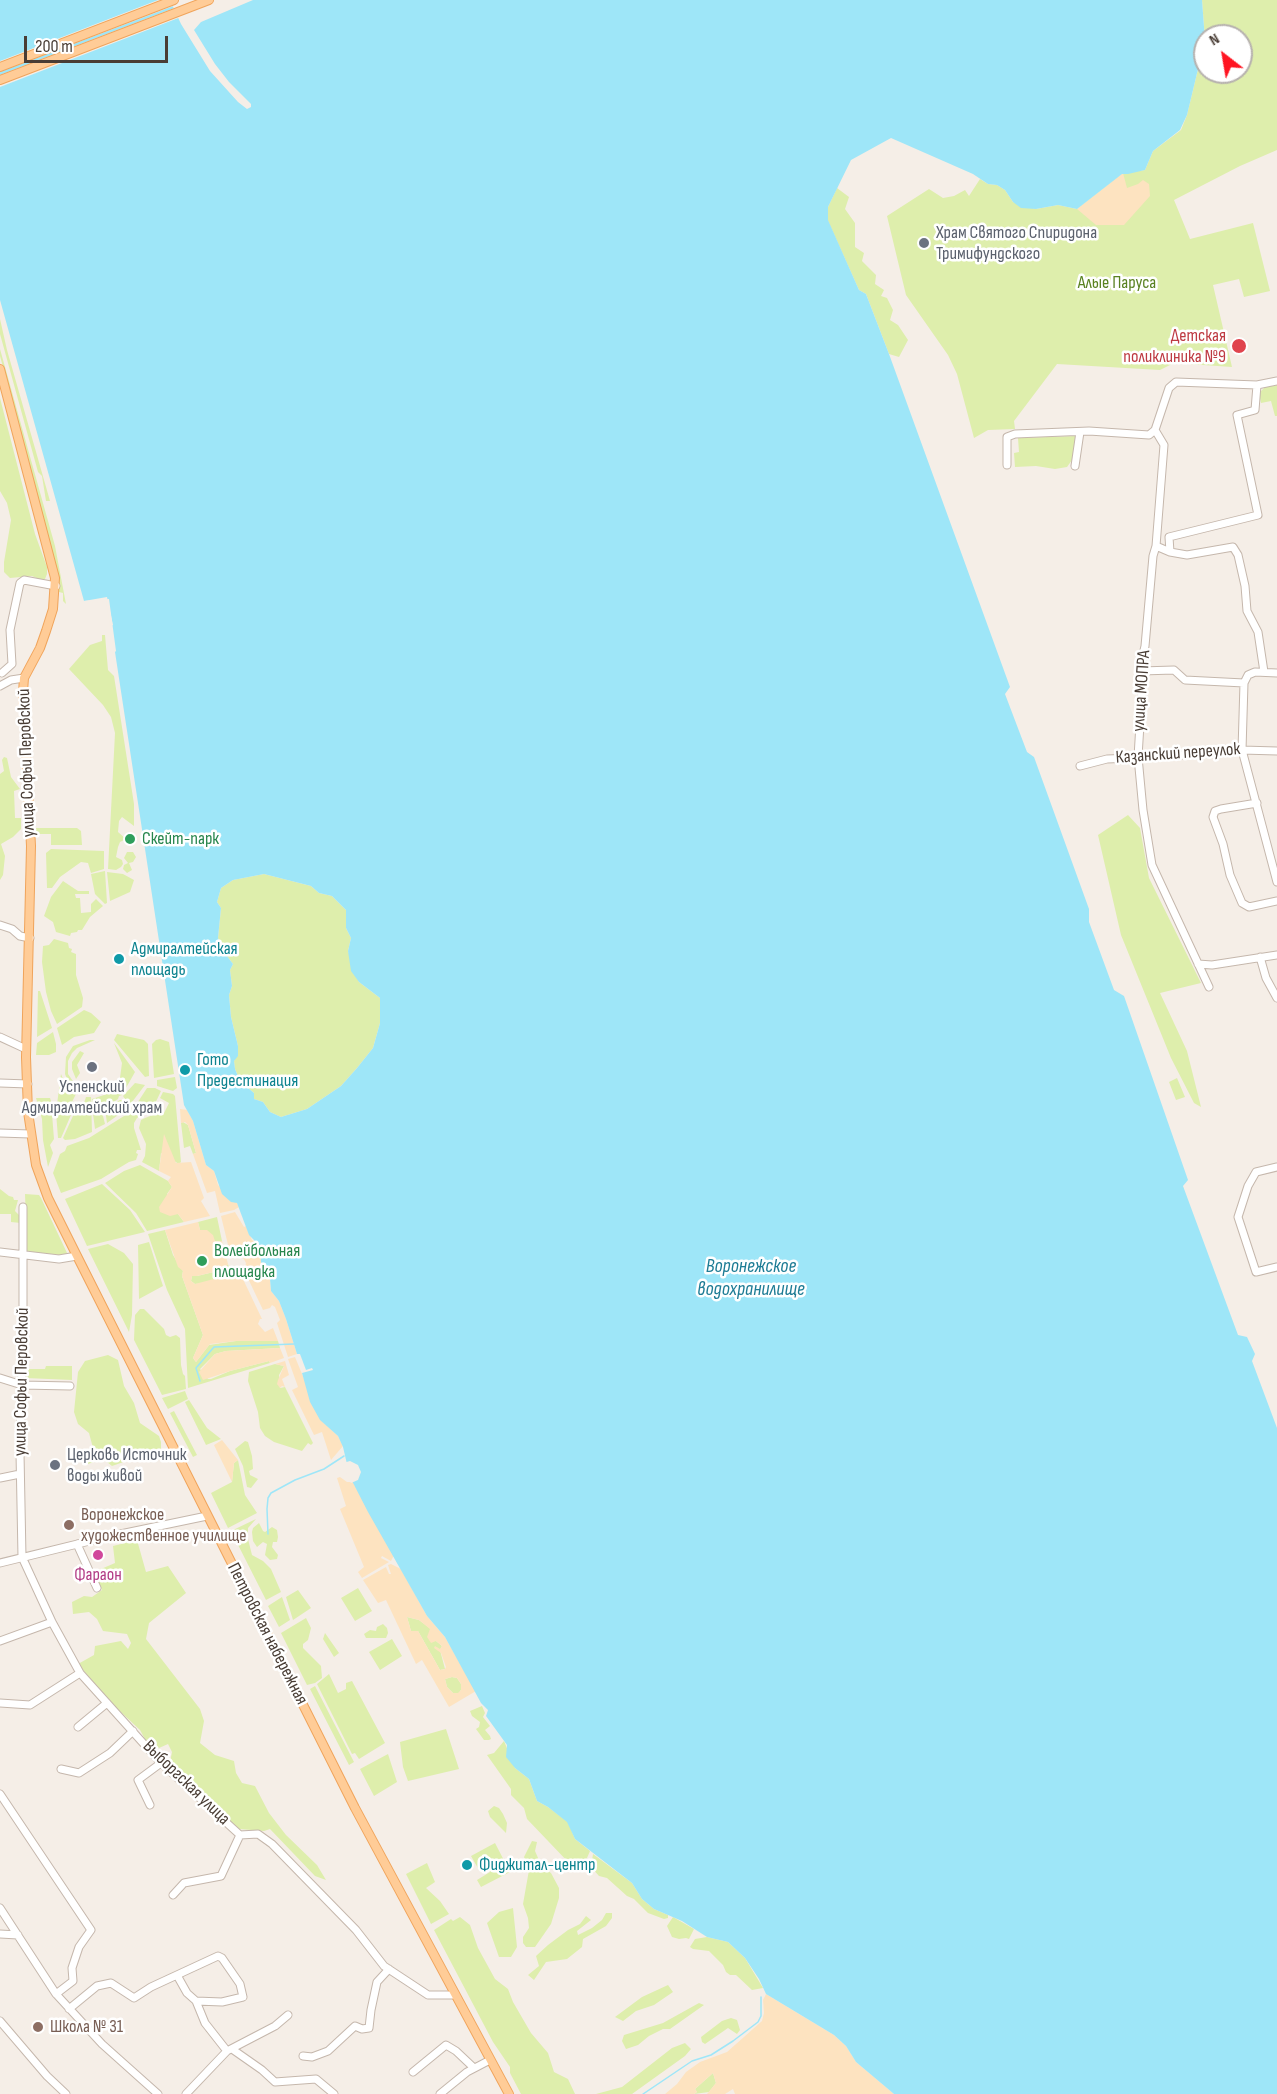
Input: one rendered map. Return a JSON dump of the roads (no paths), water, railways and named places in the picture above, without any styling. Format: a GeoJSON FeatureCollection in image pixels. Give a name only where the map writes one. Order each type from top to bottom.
{"type":"FeatureCollection","features":[{"type":"Feature","properties":{"kind":"main road"},"geometry":{"type":"LineString","coordinates":[[0,68],[174,0]]}},
{"type":"Feature","properties":{"kind":"main road"},"geometry":{"type":"LineString","coordinates":[[0,80],[209,0]]}},
{"type":"Feature","properties":{"kind":"main road","name":"улица Софьи Перовской"},"geometry":{"type":"LineString","coordinates":[[0,369],[52,560],[56,586],[53,609],[46,632],[24,678],[23,725],[31,846],[26,1049],[30,1134]]}},
{"type":"Feature","properties":{"kind":"main road","name":"Петровская набережная"},"geometry":{"type":"LineString","coordinates":[[30,1134],[42,1182],[77,1256],[355,1808],[509,2094]]}},
{"type":"Feature","properties":{"kind":"street"},"geometry":{"type":"LineString","coordinates":[[1007,465],[1007,436],[1023,433],[1080,432],[1149,435],[1155,430],[1169,388],[1176,382],[1257,385],[1277,381]]}},
{"type":"Feature","properties":{"kind":"street"},"geometry":{"type":"LineString","coordinates":[[1170,552],[1169,537],[1258,515],[1237,415],[1255,410],[1257,385]]}},
{"type":"Feature","properties":{"kind":"street","name":"улица МОПРА"},"geometry":{"type":"LineString","coordinates":[[1155,430],[1164,445],[1156,546],[1141,671],[1138,757],[1143,810],[1152,865],[1209,987]]}},
{"type":"Feature","properties":{"kind":"street"},"geometry":{"type":"LineString","coordinates":[[1075,466],[1080,432]]}},
{"type":"Feature","properties":{"kind":"street"},"geometry":{"type":"LineString","coordinates":[[1156,546],[1170,552],[1187,555],[1233,547],[1238,555],[1245,586],[1247,611],[1258,632],[1264,672]]}},
{"type":"Feature","properties":{"kind":"street"},"geometry":{"type":"LineString","coordinates":[[11,680],[1,672],[12,664],[10,630],[20,584],[24,580],[56,586]]}},
{"type":"Feature","properties":{"kind":"street"},"geometry":{"type":"LineString","coordinates":[[1141,671],[1174,670],[1185,680],[1244,683]]}},
{"type":"Feature","properties":{"kind":"street"},"geometry":{"type":"LineString","coordinates":[[1277,673],[1264,672],[1248,675],[1244,683],[1242,750],[1277,882]]}},
{"type":"Feature","properties":{"kind":"street"},"geometry":{"type":"LineString","coordinates":[[0,686],[11,680],[24,678]]}},
{"type":"Feature","properties":{"kind":"street","name":"Казанский переулок"},"geometry":{"type":"LineString","coordinates":[[1080,766],[1107,759],[1242,750],[1277,751]]}},
{"type":"Feature","properties":{"kind":"street"},"geometry":{"type":"LineString","coordinates":[[1257,803],[1221,809],[1215,811],[1213,817],[1238,898],[1249,907],[1277,901]]}},
{"type":"Feature","properties":{"kind":"street"},"geometry":{"type":"LineString","coordinates":[[0,925],[12,929],[20,936],[30,938]]}},
{"type":"Feature","properties":{"kind":"street"},"geometry":{"type":"LineString","coordinates":[[1198,964],[1212,965],[1277,955]]}},
{"type":"Feature","properties":{"kind":"street"},"geometry":{"type":"LineString","coordinates":[[1260,957],[1266,978],[1277,998]]}},
{"type":"Feature","properties":{"kind":"street"},"geometry":{"type":"LineString","coordinates":[[0,1037],[26,1049]]}},
{"type":"Feature","properties":{"kind":"street"},"geometry":{"type":"LineString","coordinates":[[0,1083],[28,1084]]}},
{"type":"Feature","properties":{"kind":"street"},"geometry":{"type":"LineString","coordinates":[[0,1133],[30,1134]]}},
{"type":"Feature","properties":{"kind":"street"},"geometry":{"type":"LineString","coordinates":[[1277,1167],[1256,1172],[1248,1186],[1238,1217],[1256,1272],[1277,1267]]}},
{"type":"Feature","properties":{"kind":"street","name":"улица Софьи Перовской"},"geometry":{"type":"LineString","coordinates":[[22,1557],[20,1474],[23,1207]]}},
{"type":"Feature","properties":{"kind":"street"},"geometry":{"type":"LineString","coordinates":[[0,1252],[59,1259],[77,1256]]}},
{"type":"Feature","properties":{"kind":"street"},"geometry":{"type":"LineString","coordinates":[[0,1378],[22,1386],[70,1386]]}},
{"type":"Feature","properties":{"kind":"street"},"geometry":{"type":"LineString","coordinates":[[0,1478],[20,1474]]}},
{"type":"Feature","properties":{"kind":"street"},"geometry":{"type":"LineString","coordinates":[[0,1563],[207,1516]]}},
{"type":"Feature","properties":{"kind":"street"},"geometry":{"type":"LineString","coordinates":[[77,1544],[98,1588]]}},
{"type":"Feature","properties":{"kind":"street","name":"Выборгская улица"},"geometry":{"type":"LineString","coordinates":[[22,1557],[52,1622],[80,1673],[161,1762],[240,1835],[258,1834],[272,1844],[356,1930],[384,1966],[428,1995],[455,1995]]}},
{"type":"Feature","properties":{"kind":"street"},"geometry":{"type":"LineString","coordinates":[[0,1641],[52,1622]]}},
{"type":"Feature","properties":{"kind":"street"},"geometry":{"type":"LineString","coordinates":[[0,1703],[30,1705],[80,1673]]}},
{"type":"Feature","properties":{"kind":"street"},"geometry":{"type":"LineString","coordinates":[[78,1727],[107,1703]]}},
{"type":"Feature","properties":{"kind":"street"},"geometry":{"type":"LineString","coordinates":[[61,1769],[79,1773],[110,1752],[133,1731]]}},
{"type":"Feature","properties":{"kind":"street"},"geometry":{"type":"LineString","coordinates":[[150,1805],[138,1779],[161,1762]]}},
{"type":"Feature","properties":{"kind":"street"},"geometry":{"type":"LineString","coordinates":[[0,1794],[91,1930],[79,1947],[72,1968],[73,1981],[56,1994]]}},
{"type":"Feature","properties":{"kind":"street"},"geometry":{"type":"LineString","coordinates":[[173,1895],[184,1883],[221,1876],[240,1835]]}},
{"type":"Feature","properties":{"kind":"street"},"geometry":{"type":"LineString","coordinates":[[0,1908],[56,1994],[102,2044],[158,2094]]}},
{"type":"Feature","properties":{"kind":"street"},"geometry":{"type":"LineString","coordinates":[[0,1934],[18,1935]]}},
{"type":"Feature","properties":{"kind":"street"},"geometry":{"type":"LineString","coordinates":[[69,2009],[97,1986],[111,1983],[134,1998],[218,1956],[222,1958],[240,1984],[243,1997],[222,2002],[196,2001]]}},
{"type":"Feature","properties":{"kind":"street"},"geometry":{"type":"LineString","coordinates":[[303,2056],[312,2057],[328,2051],[355,2026],[362,2029],[369,2028],[377,1982],[389,1969]]}},
{"type":"Feature","properties":{"kind":"street"},"geometry":{"type":"LineString","coordinates":[[178,1977],[187,1993],[196,2001],[205,2023],[229,2050],[262,2070],[275,2082],[316,2079],[334,2094]]}},
{"type":"Feature","properties":{"kind":"street"},"geometry":{"type":"LineString","coordinates":[[186,2094],[229,2050],[275,2026],[288,2015]]}},
{"type":"Feature","properties":{"kind":"street"},"geometry":{"type":"LineString","coordinates":[[0,2021],[47,2076],[66,2094]]}},
{"type":"Feature","properties":{"kind":"street"},"geometry":{"type":"LineString","coordinates":[[412,2072],[446,2045],[474,2068]]}},
{"type":"Feature","properties":{"kind":"street"},"geometry":{"type":"LineString","coordinates":[[440,2094],[474,2068],[490,2060]]}},
{"type":"Feature","properties":{"kind":"water","name":"Воронежское водохранилище"},"geometry":{"type":"Polygon","coordinates":[[[0,0],[170,0],[181,24],[210,71],[247,109],[251,107],[251,104],[215,64],[194,30],[201,22],[253,0],[1202,0],[1204,24],[1193,24],[1194,84],[1187,115],[1180,130],[1153,151],[1145,170],[1122,174],[1077,209],[1058,205],[1036,209],[1021,208],[1013,202],[1005,190],[997,185],[988,184],[973,174],[891,138],[851,160],[828,207],[828,220],[859,290],[866,294],[889,354],[1010,687],[1005,694],[1027,752],[1034,757],[1089,909],[1089,922],[1114,990],[1124,996],[1188,1180],[1183,1186],[1238,1335],[1247,1337],[1255,1354],[1252,1361],[1277,1428],[1277,2094],[894,2094],[856,2062],[846,2046],[834,2035],[766,1994],[745,1958],[728,1942],[707,1937],[682,1921],[654,1909],[642,1899],[632,1883],[575,1839],[567,1822],[537,1801],[529,1779],[506,1757],[507,1745],[486,1716],[488,1710],[481,1703],[445,1637],[427,1616],[368,1512],[350,1477],[338,1436],[320,1420],[310,1402],[302,1373],[313,1370],[312,1368],[306,1370],[300,1354],[297,1354],[279,1301],[271,1291],[270,1279],[261,1262],[260,1246],[249,1235],[237,1203],[231,1202],[222,1194],[214,1171],[206,1165],[193,1121],[184,1105],[115,652],[109,599],[84,601],[0,300],[0,0]],[[264,874],[233,880],[221,888],[217,902],[221,908],[218,938],[233,964],[230,970],[232,986],[229,995],[231,1017],[238,1046],[238,1056],[234,1061],[235,1069],[240,1081],[254,1093],[254,1099],[263,1102],[270,1112],[281,1117],[307,1109],[341,1086],[373,1048],[380,1023],[380,998],[359,982],[351,971],[348,951],[351,938],[346,928],[346,910],[332,896],[319,893],[311,886],[264,874]]]}},
{"type":"Feature","properties":{"kind":"waterway"},"geometry":{"type":"LineString","coordinates":[[200,1381],[196,1368],[214,1347],[294,1344]]}},
{"type":"Feature","properties":{"kind":"waterway"},"geometry":{"type":"LineString","coordinates":[[268,1534],[267,1509],[271,1493],[295,1480],[324,1469],[344,1456]]}},
{"type":"Feature","properties":{"kind":"waterway"},"geometry":{"type":"LineString","coordinates":[[643,2094],[692,2061],[711,2055],[758,2022],[761,2016],[761,1997]]}},
{"type":"Feature","properties":{"kind":"place","name":"Храм Святого Спиридона Тримифундского"},"geometry":{"type":"Point","coordinates":[924,243]}},
{"type":"Feature","properties":{"kind":"place","name":"Детская поликлиника №9"},"geometry":{"type":"Point","coordinates":[1239,346]}},
{"type":"Feature","properties":{"kind":"place","name":"Скейт-парк"},"geometry":{"type":"Point","coordinates":[130,839]}},
{"type":"Feature","properties":{"kind":"place","name":"Адмиралтейская площадь"},"geometry":{"type":"Point","coordinates":[119,959]}},
{"type":"Feature","properties":{"kind":"place","name":"Успенский Адмиралтейский храм"},"geometry":{"type":"Point","coordinates":[92,1067]}},
{"type":"Feature","properties":{"kind":"place","name":"Гото Предестинация"},"geometry":{"type":"Point","coordinates":[185,1070]}},
{"type":"Feature","properties":{"kind":"place","name":"Волейбольная площадка"},"geometry":{"type":"Point","coordinates":[202,1261]}},
{"type":"Feature","properties":{"kind":"place","name":"Церковь Источник воды живой"},"geometry":{"type":"Point","coordinates":[55,1465]}},
{"type":"Feature","properties":{"kind":"place","name":"Воронежское художественное училище"},"geometry":{"type":"Point","coordinates":[69,1525]}},
{"type":"Feature","properties":{"kind":"place","name":"Фараон"},"geometry":{"type":"Point","coordinates":[98,1555]}},
{"type":"Feature","properties":{"kind":"place","name":"Фиджитал-центр"},"geometry":{"type":"Point","coordinates":[467,1865]}},
{"type":"Feature","properties":{"kind":"place","name":"Школа № 31"},"geometry":{"type":"Point","coordinates":[38,2027]}},
{"type":"Feature","properties":{"kind":"park label","name":"Алые Паруса"},"geometry":{"type":"Point","coordinates":[1117,283]}}]}
